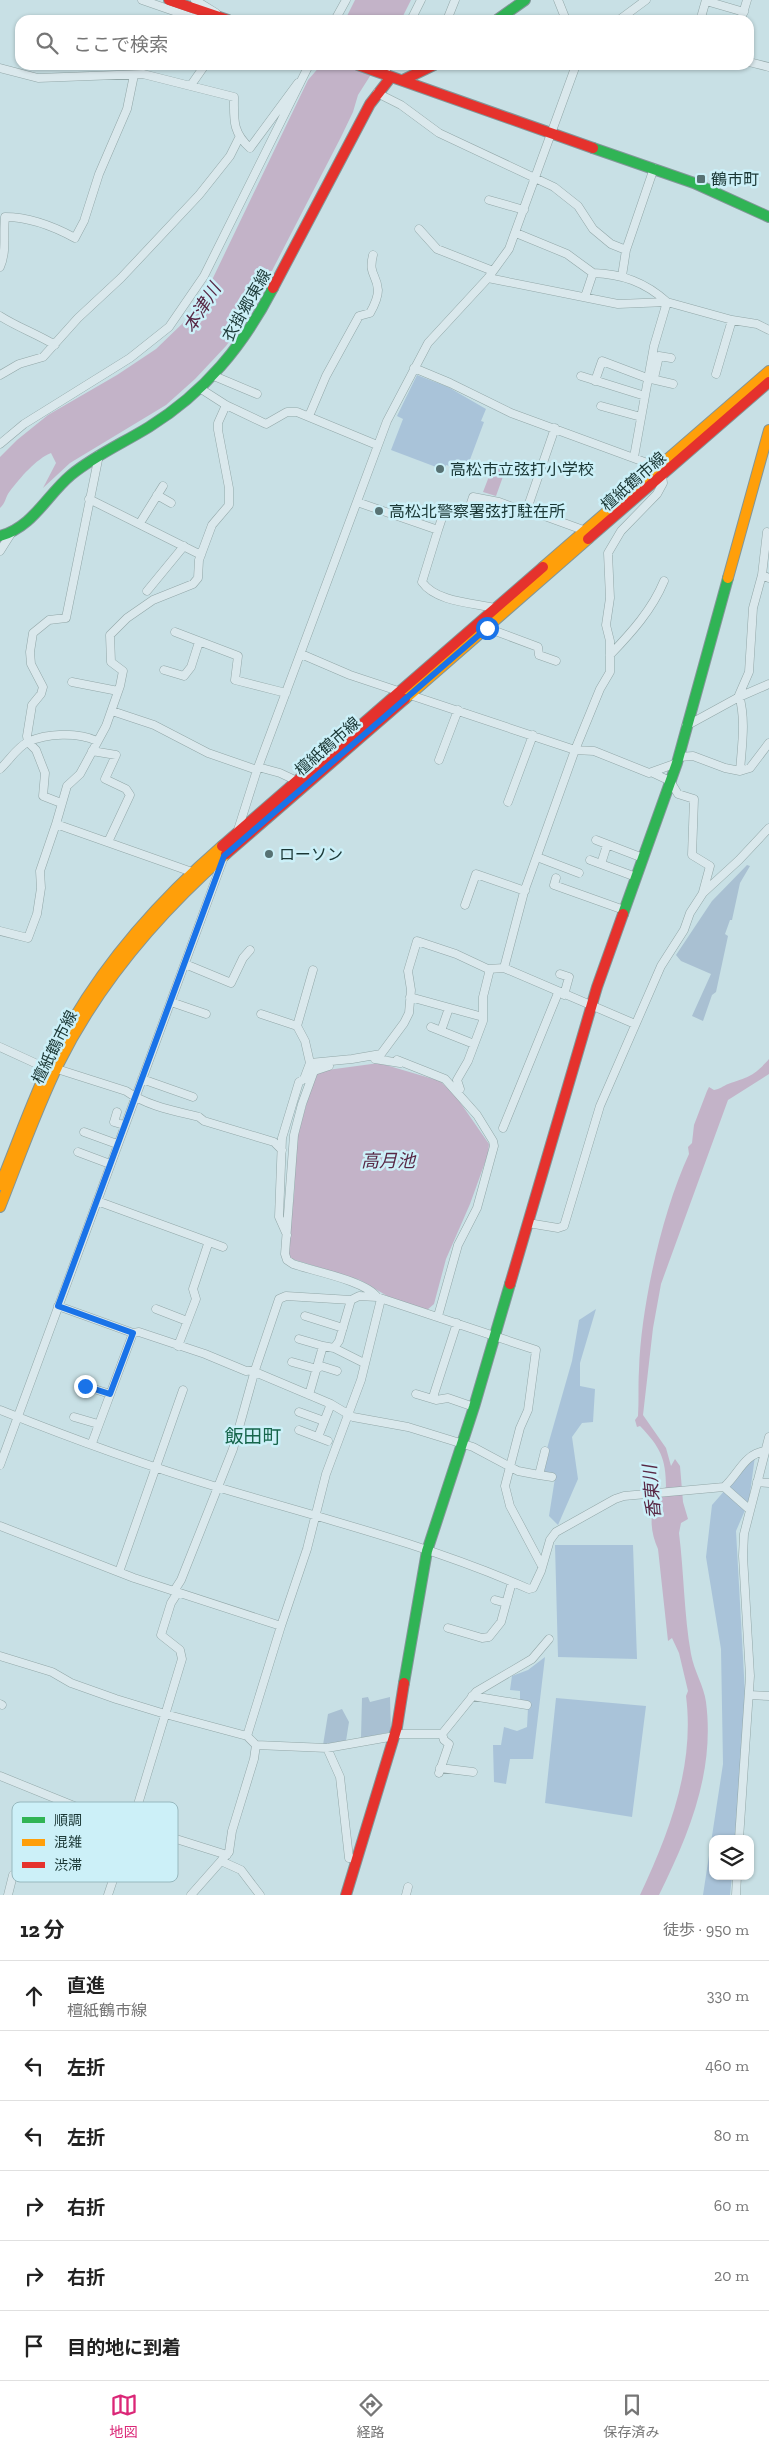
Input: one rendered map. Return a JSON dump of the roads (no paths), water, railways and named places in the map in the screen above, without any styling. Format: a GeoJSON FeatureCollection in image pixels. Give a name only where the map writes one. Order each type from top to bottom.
{"type":"FeatureCollection","features":[{"type":"Feature","properties":{"kind":"main road"},"geometry":{"type":"LineString","coordinates":[[169,0],[212,15]]}},
{"type":"Feature","properties":{"kind":"main road"},"geometry":{"type":"LineString","coordinates":[[504,15],[525,0]]}},
{"type":"Feature","properties":{"kind":"main road"},"geometry":{"type":"LineString","coordinates":[[403,80],[416,76],[426,70]]}},
{"type":"Feature","properties":{"kind":"main road"},"geometry":{"type":"LineString","coordinates":[[386,72],[403,80],[654,168],[711,190],[769,217]]}},
{"type":"Feature","properties":{"kind":"main road","name":"衣掛郷東線"},"geometry":{"type":"LineString","coordinates":[[5,535],[37,511],[60,484],[99,455],[149,428],[201,389],[245,340],[377,93],[386,72]]}},
{"type":"Feature","properties":{"kind":"main road","name":"檀紙鶴市線"},"geometry":{"type":"LineString","coordinates":[[0,1185],[81,1007],[138,928],[192,872],[297,781],[487,628],[769,371]]}},
{"type":"Feature","properties":{"kind":"main road","name":"檀紙鶴市線"},"geometry":{"type":"LineString","coordinates":[[0,1208],[52,1069],[118,967],[170,906],[406,692],[495,608],[769,382]]}},
{"type":"Feature","properties":{"kind":"main road"},"geometry":{"type":"LineString","coordinates":[[346,1895],[396,1735],[427,1551],[474,1407],[592,1004],[678,760],[766,453],[769,430]]}},
{"type":"Feature","properties":{"kind":"street"},"geometry":{"type":"LineString","coordinates":[[142,0],[185,15]]}},
{"type":"Feature","properties":{"kind":"street"},"geometry":{"type":"LineString","coordinates":[[195,0],[219,15]]}},
{"type":"Feature","properties":{"kind":"street"},"geometry":{"type":"LineString","coordinates":[[338,15],[346,0]]}},
{"type":"Feature","properties":{"kind":"street"},"geometry":{"type":"LineString","coordinates":[[414,15],[421,0]]}},
{"type":"Feature","properties":{"kind":"street"},"geometry":{"type":"LineString","coordinates":[[450,15],[455,0]]}},
{"type":"Feature","properties":{"kind":"street"},"geometry":{"type":"LineString","coordinates":[[558,0],[564,15]]}},
{"type":"Feature","properties":{"kind":"street"},"geometry":{"type":"LineString","coordinates":[[626,15],[646,0]]}},
{"type":"Feature","properties":{"kind":"street"},"geometry":{"type":"LineString","coordinates":[[702,14],[706,0],[740,15]]}},
{"type":"Feature","properties":{"kind":"street"},"geometry":{"type":"LineString","coordinates":[[742,15],[747,0]]}},
{"type":"Feature","properties":{"kind":"street"},"geometry":{"type":"LineString","coordinates":[[754,63],[769,65]]}},
{"type":"Feature","properties":{"kind":"street"},"geometry":{"type":"LineString","coordinates":[[0,68],[38,78],[143,74],[234,97],[234,124],[239,138],[250,148],[292,87],[301,80]]}},
{"type":"Feature","properties":{"kind":"street"},"geometry":{"type":"LineString","coordinates":[[191,85],[202,70]]}},
{"type":"Feature","properties":{"kind":"street"},"geometry":{"type":"LineString","coordinates":[[0,444],[24,424],[130,358],[168,326],[204,276],[306,70]]}},
{"type":"Feature","properties":{"kind":"street"},"geometry":{"type":"LineString","coordinates":[[416,76],[420,70]]}},
{"type":"Feature","properties":{"kind":"street"},"geometry":{"type":"LineString","coordinates":[[0,1465],[224,856],[237,833],[257,768],[301,654],[377,445],[428,343],[488,278],[510,249],[574,70]]}},
{"type":"Feature","properties":{"kind":"street"},"geometry":{"type":"LineString","coordinates":[[0,267],[5,250],[3,239],[5,217],[16,217],[55,227],[74,238],[84,221],[99,174],[126,108],[134,75]]}},
{"type":"Feature","properties":{"kind":"street"},"geometry":{"type":"LineString","coordinates":[[377,93],[401,106],[439,133],[554,187],[578,206],[593,230],[611,244],[626,250]]}},
{"type":"Feature","properties":{"kind":"street"},"geometry":{"type":"LineString","coordinates":[[0,375],[19,364],[43,357],[78,318],[121,278],[199,195],[230,156],[239,138]]}},
{"type":"Feature","properties":{"kind":"street"},"geometry":{"type":"LineString","coordinates":[[622,276],[626,250],[654,168]]}},
{"type":"Feature","properties":{"kind":"street"},"geometry":{"type":"LineString","coordinates":[[489,200],[524,210]]}},
{"type":"Feature","properties":{"kind":"street"},"geometry":{"type":"LineString","coordinates":[[419,229],[437,249],[493,271]]}},
{"type":"Feature","properties":{"kind":"street"},"geometry":{"type":"LineString","coordinates":[[516,233],[567,254],[593,273],[630,278],[648,287],[667,302]]}},
{"type":"Feature","properties":{"kind":"street"},"geometry":{"type":"LineString","coordinates":[[309,416],[326,376],[359,316],[370,313],[377,300],[376,283],[370,269],[373,255]]}},
{"type":"Feature","properties":{"kind":"street"},"geometry":{"type":"LineString","coordinates":[[585,297],[593,273]]}},
{"type":"Feature","properties":{"kind":"street"},"geometry":{"type":"LineString","coordinates":[[488,278],[618,304],[667,302],[732,320],[757,324],[769,330]]}},
{"type":"Feature","properties":{"kind":"street"},"geometry":{"type":"LineString","coordinates":[[651,378],[667,302]]}},
{"type":"Feature","properties":{"kind":"street"},"geometry":{"type":"LineString","coordinates":[[0,316],[55,344]]}},
{"type":"Feature","properties":{"kind":"street"},"geometry":{"type":"LineString","coordinates":[[716,374],[732,320]]}},
{"type":"Feature","properties":{"kind":"street"},"geometry":{"type":"LineString","coordinates":[[634,457],[644,396],[659,356],[672,358]]}},
{"type":"Feature","properties":{"kind":"street"},"geometry":{"type":"LineString","coordinates":[[595,381],[602,361],[673,384]]}},
{"type":"Feature","properties":{"kind":"street"},"geometry":{"type":"LineString","coordinates":[[414,368],[450,382],[511,413],[634,457],[660,471],[663,483],[657,494],[621,531],[608,553],[610,598],[606,626],[610,641],[610,672],[600,689],[575,750],[524,891],[504,968]]}},
{"type":"Feature","properties":{"kind":"street"},"geometry":{"type":"LineString","coordinates":[[214,376],[256,394]]}},
{"type":"Feature","properties":{"kind":"street"},"geometry":{"type":"LineString","coordinates":[[581,376],[644,396]]}},
{"type":"Feature","properties":{"kind":"street"},"geometry":{"type":"LineString","coordinates":[[201,389],[226,405],[266,424],[287,412],[309,416],[377,445]]}},
{"type":"Feature","properties":{"kind":"street"},"geometry":{"type":"LineString","coordinates":[[0,931],[28,938],[37,914],[41,888],[40,871],[67,786],[80,774],[112,711],[118,691],[123,671],[111,662],[110,635],[127,618],[153,600],[193,584],[198,578],[201,555],[212,525],[229,505],[229,488],[218,430],[218,423],[226,405]]}},
{"type":"Feature","properties":{"kind":"street"},"geometry":{"type":"LineString","coordinates":[[601,406],[641,417]]}},
{"type":"Feature","properties":{"kind":"street"},"geometry":{"type":"LineString","coordinates":[[526,512],[556,428]]}},
{"type":"Feature","properties":{"kind":"street"},"geometry":{"type":"LineString","coordinates":[[61,803],[42,796],[45,773],[36,750],[28,742],[27,736],[32,705],[41,694],[43,687],[30,664],[33,633],[49,620],[66,618],[99,455]]}},
{"type":"Feature","properties":{"kind":"street"},"geometry":{"type":"LineString","coordinates":[[140,523],[163,486]]}},
{"type":"Feature","properties":{"kind":"street"},"geometry":{"type":"LineString","coordinates":[[157,495],[171,503]]}},
{"type":"Feature","properties":{"kind":"street"},"geometry":{"type":"LineString","coordinates":[[495,608],[462,604],[427,589],[422,582],[445,508],[467,515],[473,497],[499,502],[526,512],[539,514],[586,531]]}},
{"type":"Feature","properties":{"kind":"street"},"geometry":{"type":"LineString","coordinates":[[89,499],[201,555]]}},
{"type":"Feature","properties":{"kind":"street"},"geometry":{"type":"LineString","coordinates":[[357,502],[438,530]]}},
{"type":"Feature","properties":{"kind":"street"},"geometry":{"type":"LineString","coordinates":[[740,771],[744,708],[739,696],[749,672],[753,608],[766,577],[767,532]]}},
{"type":"Feature","properties":{"kind":"street"},"geometry":{"type":"LineString","coordinates":[[0,551],[5,535]]}},
{"type":"Feature","properties":{"kind":"street"},"geometry":{"type":"LineString","coordinates":[[147,591],[184,546]]}},
{"type":"Feature","properties":{"kind":"street"},"geometry":{"type":"LineString","coordinates":[[610,654],[628,635],[657,598],[664,581]]}},
{"type":"Feature","properties":{"kind":"street"},"geometry":{"type":"LineString","coordinates":[[487,628],[538,647],[538,655],[556,661]]}},
{"type":"Feature","properties":{"kind":"street"},"geometry":{"type":"LineString","coordinates":[[175,632],[238,656],[235,680],[286,693]]}},
{"type":"Feature","properties":{"kind":"street"},"geometry":{"type":"LineString","coordinates":[[164,670],[184,676],[190,667],[199,642]]}},
{"type":"Feature","properties":{"kind":"street"},"geometry":{"type":"LineString","coordinates":[[301,654],[350,674],[575,750],[594,751],[670,781],[678,794],[694,798],[692,855],[710,866],[703,893]]}},
{"type":"Feature","properties":{"kind":"street"},"geometry":{"type":"LineString","coordinates":[[72,682],[118,691]]}},
{"type":"Feature","properties":{"kind":"street"},"geometry":{"type":"LineString","coordinates":[[686,727],[739,696],[769,684]]}},
{"type":"Feature","properties":{"kind":"street"},"geometry":{"type":"LineString","coordinates":[[439,760],[458,710]]}},
{"type":"Feature","properties":{"kind":"street"},"geometry":{"type":"LineString","coordinates":[[112,711],[154,725],[208,753],[280,773],[297,781]]}},
{"type":"Feature","properties":{"kind":"street"},"geometry":{"type":"LineString","coordinates":[[1,768],[28,742],[55,736],[76,735],[97,741]]}},
{"type":"Feature","properties":{"kind":"street"},"geometry":{"type":"LineString","coordinates":[[508,802],[533,735]]}},
{"type":"Feature","properties":{"kind":"street"},"geometry":{"type":"LineString","coordinates":[[653,773],[678,760],[693,756],[725,768],[740,771],[750,768],[769,743]]}},
{"type":"Feature","properties":{"kind":"street"},"geometry":{"type":"LineString","coordinates":[[92,751],[116,755],[105,779],[126,789],[130,795],[108,842]]}},
{"type":"Feature","properties":{"kind":"street"},"geometry":{"type":"LineString","coordinates":[[762,751],[769,758]]}},
{"type":"Feature","properties":{"kind":"street"},"geometry":{"type":"LineString","coordinates":[[56,824],[192,872]]}},
{"type":"Feature","properties":{"kind":"street"},"geometry":{"type":"LineString","coordinates":[[528,1222],[558,1228],[564,1226],[600,1106],[661,966],[684,930],[690,913],[703,893],[739,860],[769,828]]}},
{"type":"Feature","properties":{"kind":"street"},"geometry":{"type":"LineString","coordinates":[[596,840],[643,858]]}},
{"type":"Feature","properties":{"kind":"street"},"geometry":{"type":"LineString","coordinates":[[601,864],[607,845]]}},
{"type":"Feature","properties":{"kind":"street"},"geometry":{"type":"LineString","coordinates":[[537,857],[579,872]]}},
{"type":"Feature","properties":{"kind":"street"},"geometry":{"type":"LineString","coordinates":[[590,860],[636,877]]}},
{"type":"Feature","properties":{"kind":"street"},"geometry":{"type":"LineString","coordinates":[[465,905],[476,874],[524,891]]}},
{"type":"Feature","properties":{"kind":"street"},"geometry":{"type":"LineString","coordinates":[[556,878],[554,885],[624,910]]}},
{"type":"Feature","properties":{"kind":"street"},"geometry":{"type":"LineString","coordinates":[[382,1054],[409,1013],[408,971],[417,941],[456,954],[490,969],[504,968],[536,980],[561,994],[592,1004],[635,1024]]}},
{"type":"Feature","properties":{"kind":"street"},"geometry":{"type":"LineString","coordinates":[[185,964],[231,983],[243,958],[250,950]]}},
{"type":"Feature","properties":{"kind":"street"},"geometry":{"type":"LineString","coordinates":[[463,1097],[457,1080],[468,1061],[483,1017],[483,997],[490,969]]}},
{"type":"Feature","properties":{"kind":"street"},"geometry":{"type":"LineString","coordinates":[[297,1026],[313,970]]}},
{"type":"Feature","properties":{"kind":"street"},"geometry":{"type":"LineString","coordinates":[[503,1128],[569,977],[560,974]]}},
{"type":"Feature","properties":{"kind":"street"},"geometry":{"type":"LineString","coordinates":[[410,996],[483,1017]]}},
{"type":"Feature","properties":{"kind":"street"},"geometry":{"type":"LineString","coordinates":[[171,1002],[206,1014]]}},
{"type":"Feature","properties":{"kind":"street"},"geometry":{"type":"LineString","coordinates":[[441,1031],[450,1008]]}},
{"type":"Feature","properties":{"kind":"street"},"geometry":{"type":"LineString","coordinates":[[261,1014],[297,1026],[305,1041],[310,1063],[304,1079],[299,1082],[284,1125],[279,1217],[287,1235]]}},
{"type":"Feature","properties":{"kind":"street"},"geometry":{"type":"LineString","coordinates":[[431,1027],[474,1044]]}},
{"type":"Feature","properties":{"kind":"street"},"geometry":{"type":"LineString","coordinates":[[0,1047],[52,1069],[126,1091],[135,1097],[274,1142],[282,1150]]}},
{"type":"Feature","properties":{"kind":"street"},"geometry":{"type":"LineString","coordinates":[[379,1298],[372,1291],[358,1285],[293,1264],[287,1260],[294,1135],[302,1104],[314,1072],[319,1068],[352,1059],[382,1054],[396,1059],[400,1063]]}},
{"type":"Feature","properties":{"kind":"street"},"geometry":{"type":"LineString","coordinates":[[310,1063],[380,1058],[445,1078],[477,1114],[493,1141],[494,1152],[477,1208],[458,1245],[438,1316]]}},
{"type":"Feature","properties":{"kind":"street"},"geometry":{"type":"LineString","coordinates":[[142,1079],[175,1086],[193,1097]]}},
{"type":"Feature","properties":{"kind":"street"},"geometry":{"type":"LineString","coordinates":[[117,1112],[114,1122],[124,1125]]}},
{"type":"Feature","properties":{"kind":"street"},"geometry":{"type":"LineString","coordinates":[[84,1132],[117,1144]]}},
{"type":"Feature","properties":{"kind":"street"},"geometry":{"type":"LineString","coordinates":[[78,1152],[110,1164]]}},
{"type":"Feature","properties":{"kind":"street"},"geometry":{"type":"LineString","coordinates":[[97,1202],[208,1244],[224,1248]]}},
{"type":"Feature","properties":{"kind":"street"},"geometry":{"type":"LineString","coordinates":[[178,1346],[196,1299],[193,1289],[208,1244]]}},
{"type":"Feature","properties":{"kind":"street"},"geometry":{"type":"LineString","coordinates":[[138,1802],[182,1659],[180,1650],[164,1638],[161,1630],[234,1449],[255,1371],[279,1299],[286,1296],[351,1300],[359,1296],[379,1298],[431,1317],[438,1316],[536,1350],[528,1410],[520,1428],[505,1486],[510,1506],[542,1566]]}},
{"type":"Feature","properties":{"kind":"street"},"geometry":{"type":"LineString","coordinates":[[248,1736],[281,1626],[307,1549],[326,1474],[361,1380],[379,1298]]}},
{"type":"Feature","properties":{"kind":"street"},"geometry":{"type":"LineString","coordinates":[[334,1348],[343,1328],[351,1300]]}},
{"type":"Feature","properties":{"kind":"street"},"geometry":{"type":"LineString","coordinates":[[58,1306],[133,1333],[139,1332],[246,1371],[255,1371],[331,1404],[353,1417],[408,1427],[473,1447],[518,1470],[552,1477]]}},
{"type":"Feature","properties":{"kind":"street"},"geometry":{"type":"LineString","coordinates":[[156,1309],[188,1321]]}},
{"type":"Feature","properties":{"kind":"street"},"geometry":{"type":"LineString","coordinates":[[305,1316],[343,1328]]}},
{"type":"Feature","properties":{"kind":"street"},"geometry":{"type":"LineString","coordinates":[[434,1394],[447,1362],[457,1323]]}},
{"type":"Feature","properties":{"kind":"street"},"geometry":{"type":"LineString","coordinates":[[92,1444],[133,1333]]}},
{"type":"Feature","properties":{"kind":"street"},"geometry":{"type":"LineString","coordinates":[[299,1338],[334,1348],[362,1362]]}},
{"type":"Feature","properties":{"kind":"street"},"geometry":{"type":"LineString","coordinates":[[309,1395],[323,1346]]}},
{"type":"Feature","properties":{"kind":"street"},"geometry":{"type":"LineString","coordinates":[[292,1362],[317,1369],[320,1366],[337,1371]]}},
{"type":"Feature","properties":{"kind":"street"},"geometry":{"type":"LineString","coordinates":[[85,1386],[110,1394]]}},
{"type":"Feature","properties":{"kind":"street"},"geometry":{"type":"LineString","coordinates":[[119,1572],[132,1529],[157,1468],[183,1390]]}},
{"type":"Feature","properties":{"kind":"street"},"geometry":{"type":"LineString","coordinates":[[416,1394],[436,1400],[448,1398],[474,1407]]}},
{"type":"Feature","properties":{"kind":"street"},"geometry":{"type":"LineString","coordinates":[[318,1437],[331,1404]]}},
{"type":"Feature","properties":{"kind":"street"},"geometry":{"type":"LineString","coordinates":[[0,1410],[157,1468],[219,1488],[316,1515],[427,1551],[529,1589],[533,1588],[550,1540],[556,1532],[615,1499],[635,1495],[724,1487],[745,1461],[758,1452],[765,1451]]}},
{"type":"Feature","properties":{"kind":"street"},"geometry":{"type":"LineString","coordinates":[[299,1412],[324,1422]]}},
{"type":"Feature","properties":{"kind":"street"},"geometry":{"type":"LineString","coordinates":[[74,1417],[98,1424]]}},
{"type":"Feature","properties":{"kind":"street"},"geometry":{"type":"LineString","coordinates":[[299,1430],[328,1442]]}},
{"type":"Feature","properties":{"kind":"street"},"geometry":{"type":"LineString","coordinates":[[739,1835],[750,1676],[744,1534],[769,1437]]}},
{"type":"Feature","properties":{"kind":"street"},"geometry":{"type":"LineString","coordinates":[[538,1475],[545,1451]]}},
{"type":"Feature","properties":{"kind":"street"},"geometry":{"type":"LineString","coordinates":[[757,1482],[769,1483]]}},
{"type":"Feature","properties":{"kind":"street"},"geometry":{"type":"LineString","coordinates":[[724,1487],[750,1510]]}},
{"type":"Feature","properties":{"kind":"street"},"geometry":{"type":"LineString","coordinates":[[0,1526],[119,1572],[281,1626]]}},
{"type":"Feature","properties":{"kind":"street"},"geometry":{"type":"LineString","coordinates":[[452,1631],[482,1638],[492,1638],[501,1622],[512,1582]]}},
{"type":"Feature","properties":{"kind":"street"},"geometry":{"type":"LineString","coordinates":[[495,1600],[506,1603]]}},
{"type":"Feature","properties":{"kind":"street"},"geometry":{"type":"LineString","coordinates":[[442,1734],[472,1696],[532,1659],[549,1639]]}},
{"type":"Feature","properties":{"kind":"street"},"geometry":{"type":"LineString","coordinates":[[0,1656],[52,1672],[71,1683],[165,1714],[248,1736],[256,1745],[327,1748],[396,1735],[442,1734]]}},
{"type":"Feature","properties":{"kind":"street"},"geometry":{"type":"LineString","coordinates":[[749,1695],[769,1696]]}},
{"type":"Feature","properties":{"kind":"street"},"geometry":{"type":"LineString","coordinates":[[472,1696],[527,1705]]}},
{"type":"Feature","properties":{"kind":"street"},"geometry":{"type":"LineString","coordinates":[[442,1734],[444,1740],[449,1744],[440,1770],[473,1772]]}},
{"type":"Feature","properties":{"kind":"street"},"geometry":{"type":"LineString","coordinates":[[191,1895],[224,1858],[254,1759],[256,1745]]}},
{"type":"Feature","properties":{"kind":"street"},"geometry":{"type":"LineString","coordinates":[[327,1748],[340,1777],[349,1858],[357,1860]]}},
{"type":"Feature","properties":{"kind":"street"},"geometry":{"type":"LineString","coordinates":[[0,1776],[64,1802]]}},
{"type":"Feature","properties":{"kind":"street"},"geometry":{"type":"LineString","coordinates":[[178,1841],[224,1858],[241,1870],[260,1895]]}},
{"type":"Feature","properties":{"kind":"street"},"geometry":{"type":"LineString","coordinates":[[8,1895],[12,1879]]}},
{"type":"Feature","properties":{"kind":"street"},"geometry":{"type":"LineString","coordinates":[[736,1895],[737,1880]]}},
{"type":"Feature","properties":{"kind":"street"},"geometry":{"type":"LineString","coordinates":[[108,1895],[112,1882]]}},
{"type":"Feature","properties":{"kind":"water"},"geometry":{"type":"Polygon","coordinates":[[[355,0],[411,0],[404,15],[348,15],[355,0]]]}},
{"type":"Feature","properties":{"kind":"water","name":"本津川"},"geometry":{"type":"Polygon","coordinates":[[[317,70],[374,70],[358,95],[353,112],[341,137],[260,294],[243,323],[226,346],[195,379],[166,405],[70,463],[43,488],[56,463],[51,453],[45,456],[34,464],[19,480],[8,493],[0,508],[0,457],[17,440],[48,415],[117,375],[156,349],[183,323],[212,280],[308,80],[317,70]]]}},
{"type":"Feature","properties":{"kind":"water"},"geometry":{"type":"Polygon","coordinates":[[[493,466],[505,471],[496,496],[483,492],[493,466]]]}},
{"type":"Feature","properties":{"kind":"water"},"geometry":{"type":"Polygon","coordinates":[[[769,1059],[769,1074],[728,1100],[661,1284],[653,1328],[643,1415],[666,1448],[671,1466],[675,1459],[680,1466],[683,1502],[688,1519],[681,1523],[679,1533],[687,1624],[692,1660],[705,1696],[708,1728],[703,1778],[697,1802],[680,1849],[659,1895],[640,1895],[661,1848],[677,1798],[687,1748],[688,1722],[686,1696],[688,1691],[679,1653],[672,1638],[668,1641],[658,1549],[652,1524],[653,1508],[666,1487],[665,1468],[657,1447],[640,1426],[637,1427],[635,1420],[638,1416],[639,1370],[644,1317],[662,1231],[679,1177],[689,1154],[688,1147],[692,1143],[694,1125],[707,1091],[709,1087],[716,1090],[751,1075],[769,1059]]]}},
{"type":"Feature","properties":{"kind":"water","name":"高月池"},"geometry":{"type":"Polygon","coordinates":[[[379,1063],[440,1081],[455,1095],[489,1144],[488,1154],[470,1204],[446,1259],[434,1304],[427,1310],[389,1297],[360,1280],[289,1258],[286,1246],[294,1196],[297,1137],[314,1078],[320,1071],[379,1063]]]}},
{"type":"Feature","properties":{"kind":"place","name":"鶴市町"},"geometry":{"type":"Point","coordinates":[701,179]}},
{"type":"Feature","properties":{"kind":"place","name":"高松市立弦打小学校"},"geometry":{"type":"Point","coordinates":[440,469]}},
{"type":"Feature","properties":{"kind":"place","name":"高松北警察署弦打駐在所"},"geometry":{"type":"Point","coordinates":[379,511]}},
{"type":"Feature","properties":{"kind":"place","name":"ローソン"},"geometry":{"type":"Point","coordinates":[269,854]}},
{"type":"Feature","properties":{"kind":"district","name":"飯田町"},"geometry":{"type":"Point","coordinates":[253,1436]}},
{"type":"Feature","properties":{"kind":"water label","name":"香東川"},"geometry":{"type":"Point","coordinates":[652,1492]}}]}
